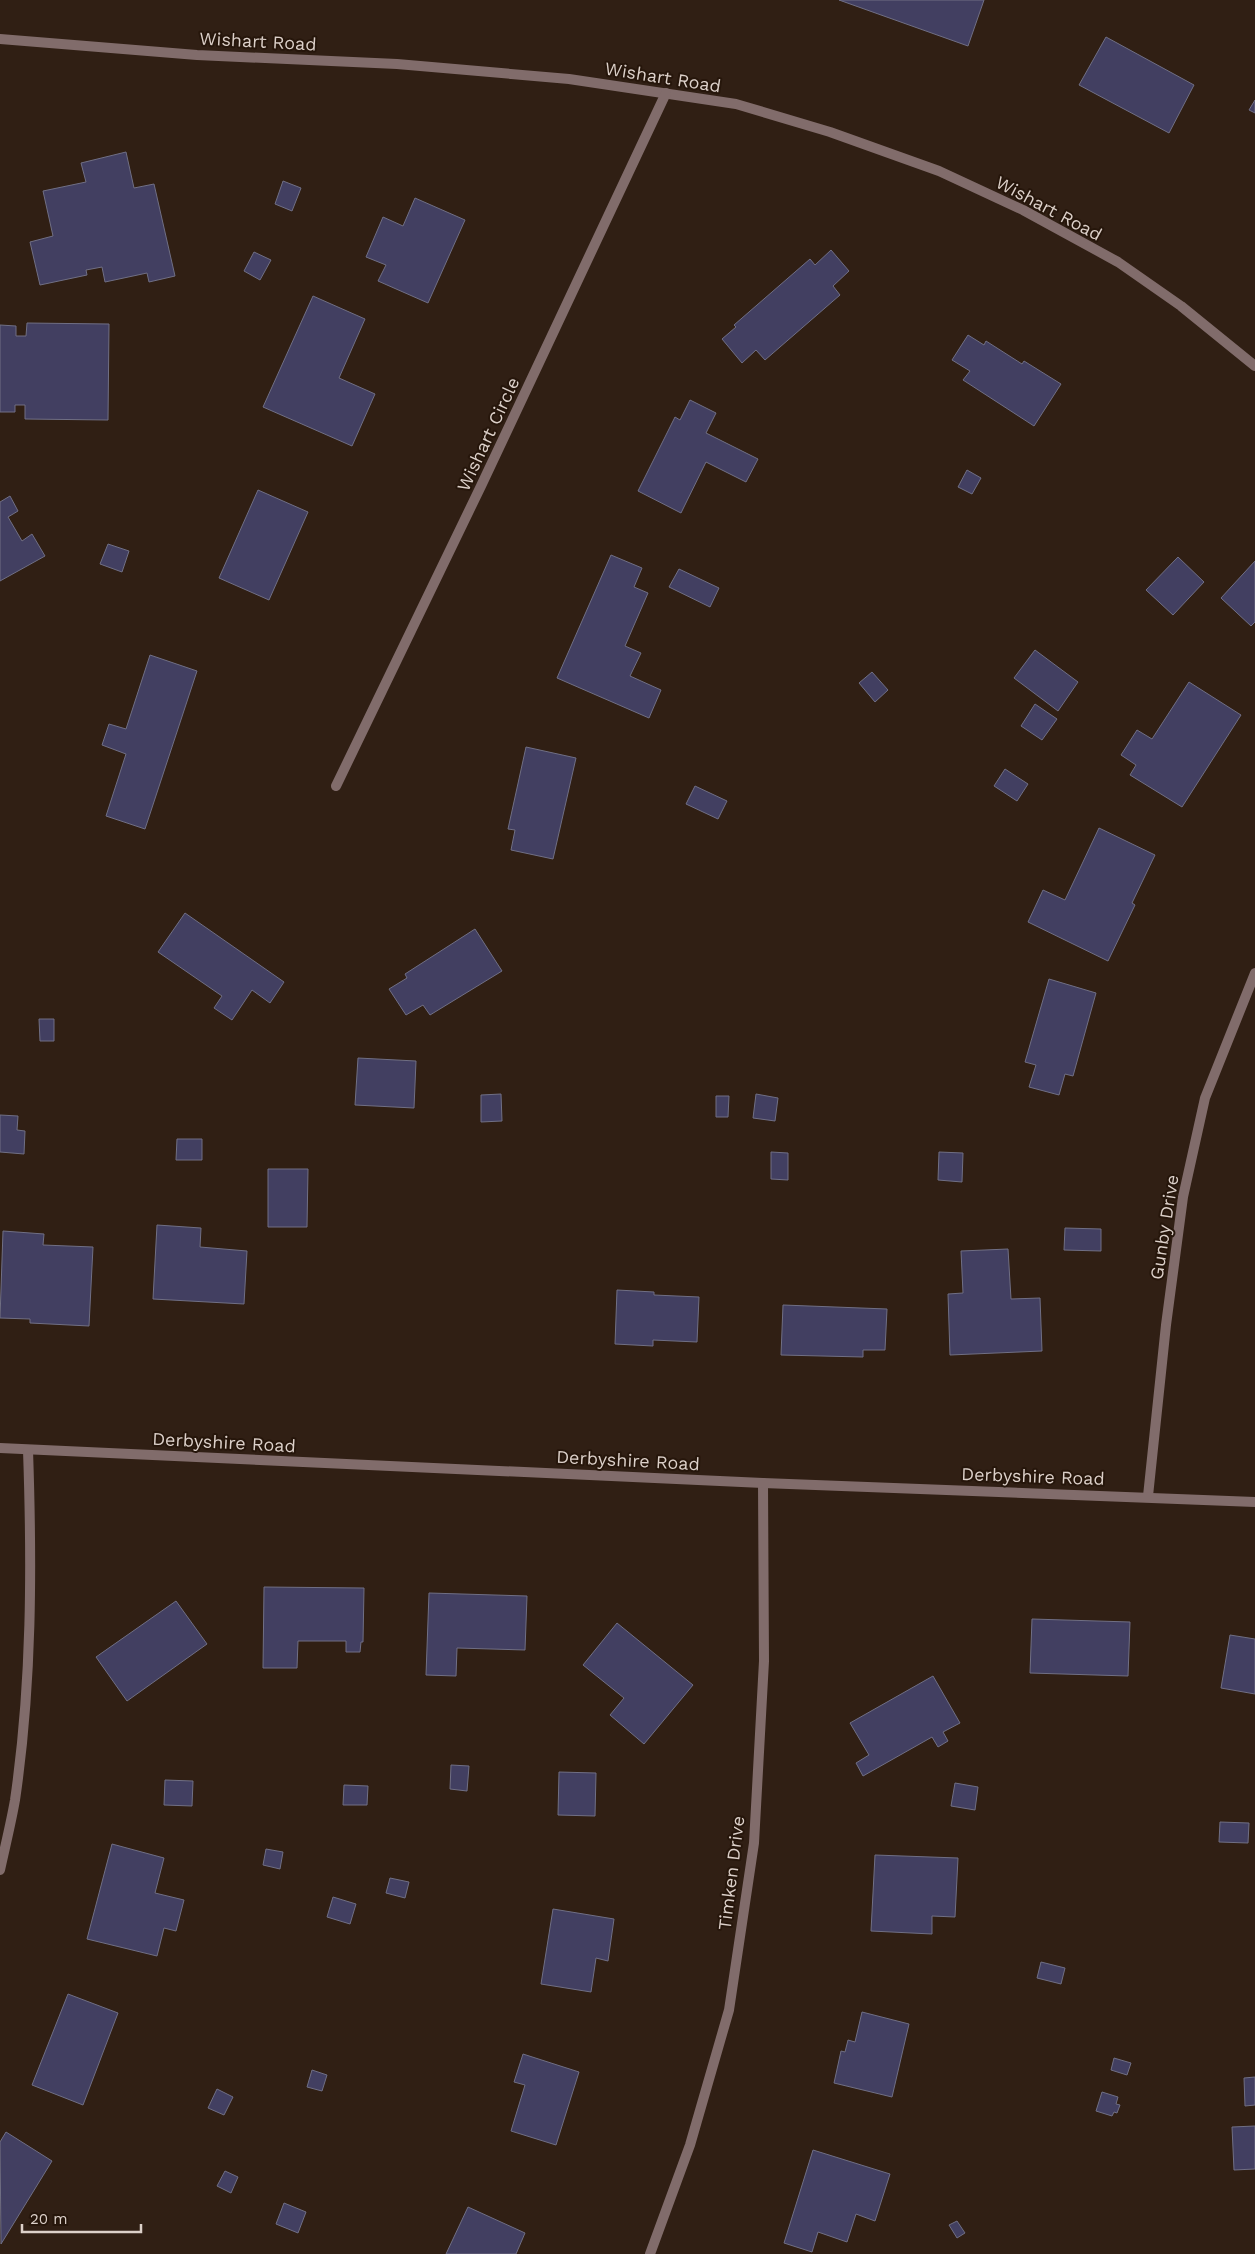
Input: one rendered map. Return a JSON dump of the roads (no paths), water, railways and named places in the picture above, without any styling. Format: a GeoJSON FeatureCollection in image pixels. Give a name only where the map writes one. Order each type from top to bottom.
{"type":"FeatureCollection","features":[{"type":"Feature","properties":{"kind":"street","name":"Wishart Road"},"geometry":{"type":"LineString","coordinates":[[0,39],[197,55],[397,64],[569,79],[736,104],[830,132],[938,171],[1023,210],[1118,262],[1181,306],[1255,366]]}},
{"type":"Feature","properties":{"kind":"street","name":"Wishart Circle"},"geometry":{"type":"LineString","coordinates":[[336,786],[481,486],[666,93]]}},
{"type":"Feature","properties":{"kind":"street","name":"Gunby Drive"},"geometry":{"type":"LineString","coordinates":[[1148,1496],[1166,1325],[1183,1197],[1205,1098],[1255,973]]}},
{"type":"Feature","properties":{"kind":"street","name":"Derbyshire Road"},"geometry":{"type":"LineString","coordinates":[[0,1448],[763,1483],[1148,1496],[1255,1502]]}},
{"type":"Feature","properties":{"kind":"street"},"geometry":{"type":"LineString","coordinates":[[0,1870],[15,1800],[27,1692],[31,1521],[28,1450]]}},
{"type":"Feature","properties":{"kind":"street","name":"Timken Drive"},"geometry":{"type":"LineString","coordinates":[[650,2254],[690,2145],[729,2010],[754,1843],[764,1661],[763,1483]]}}]}
